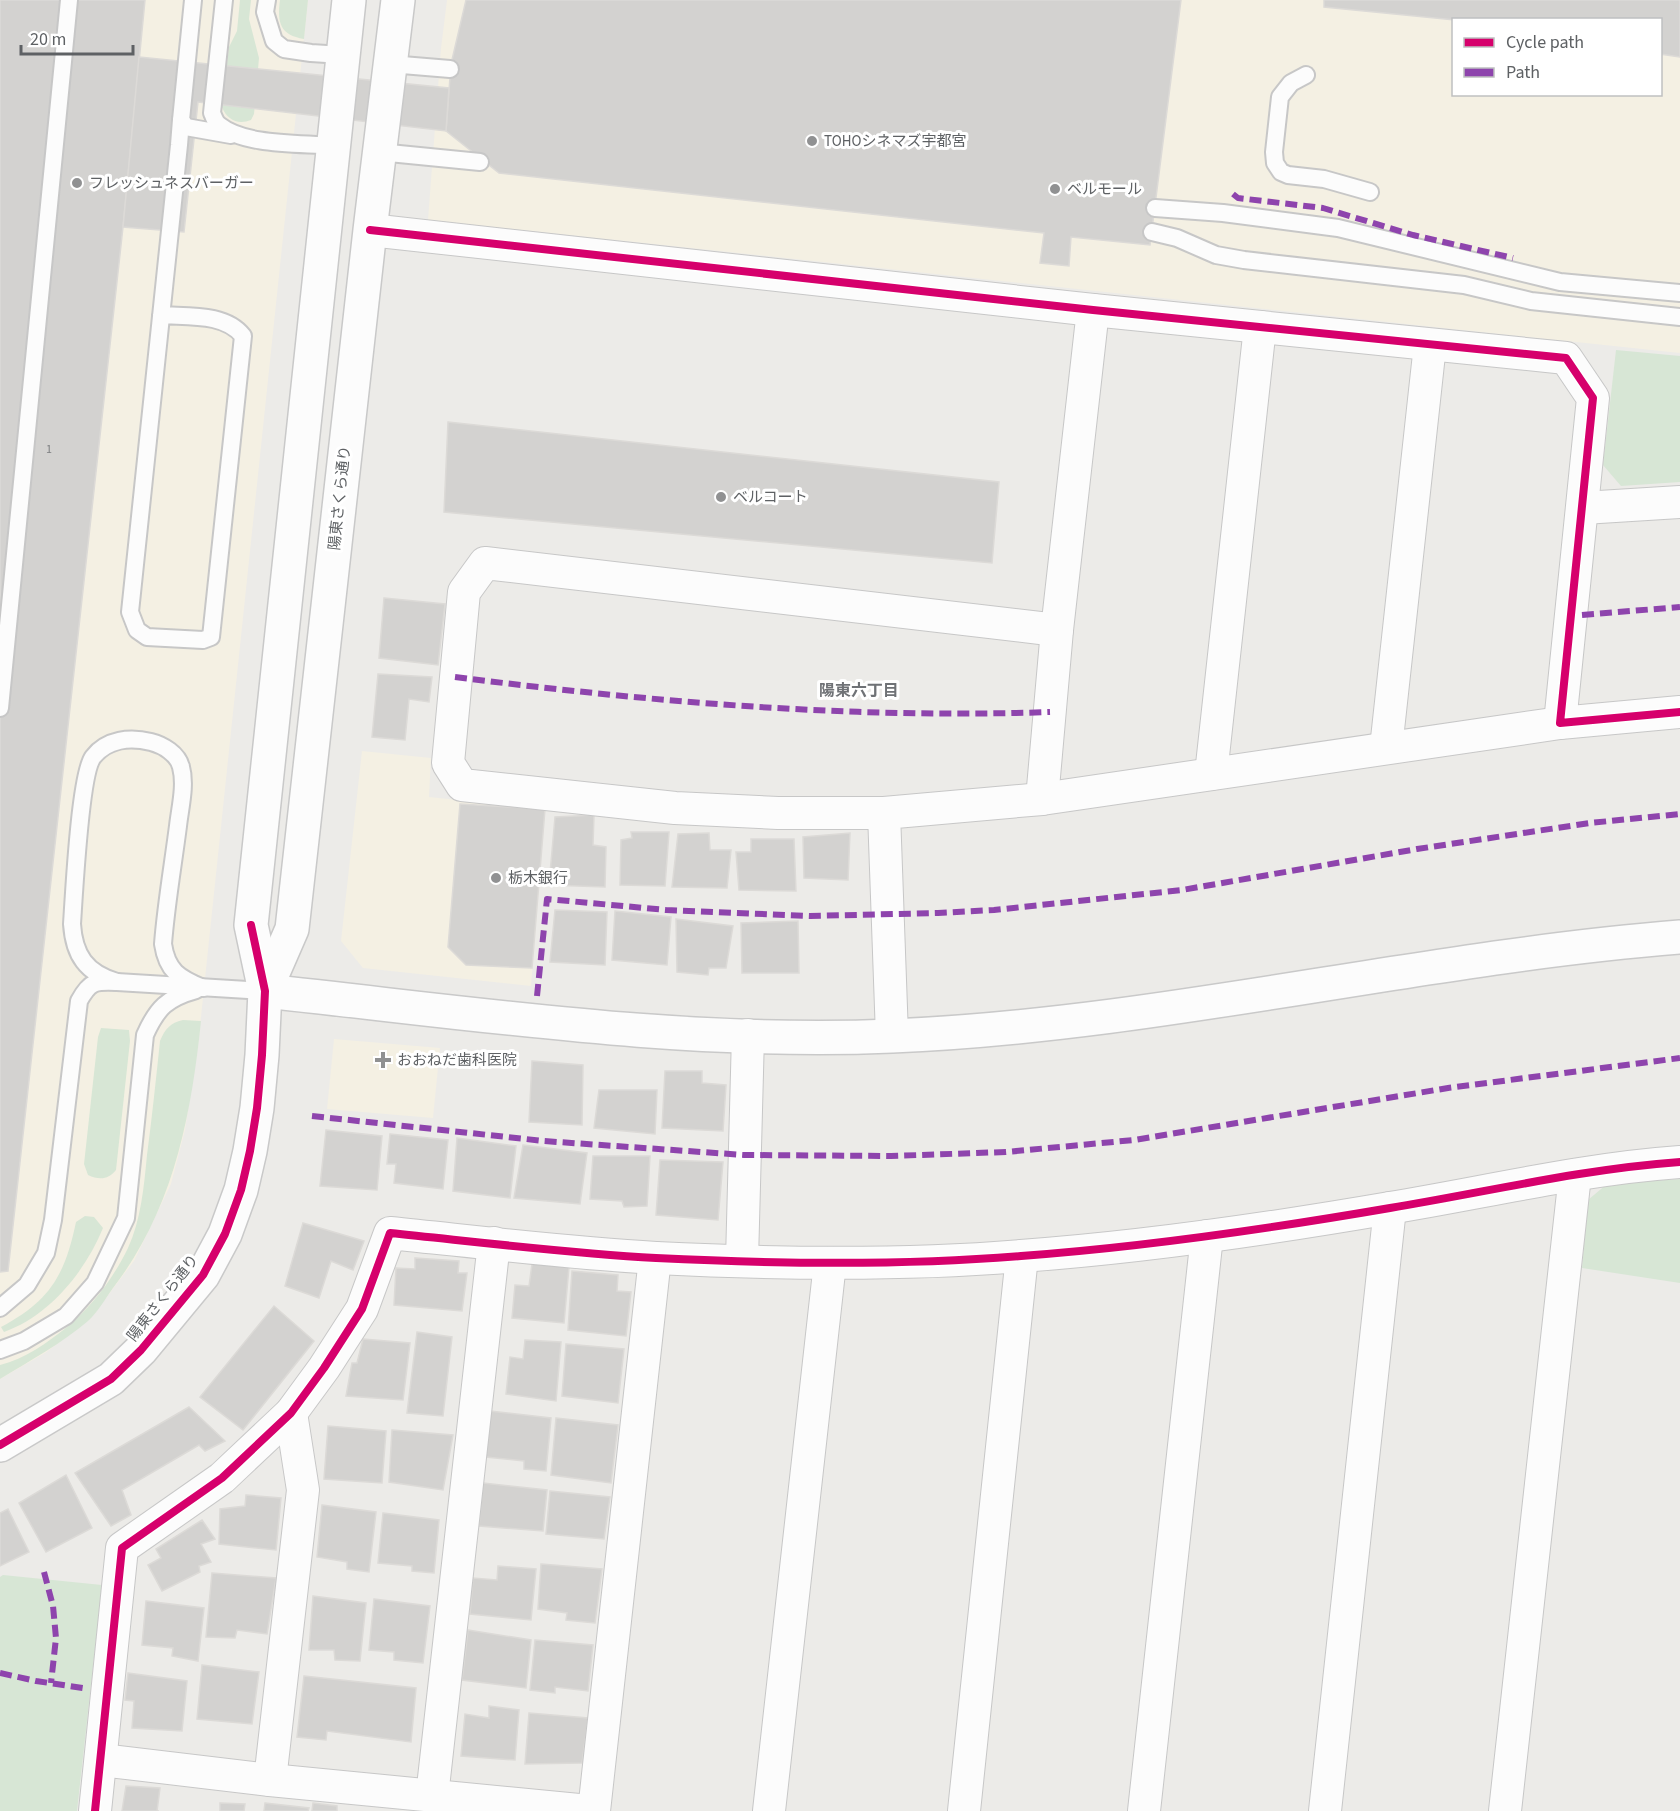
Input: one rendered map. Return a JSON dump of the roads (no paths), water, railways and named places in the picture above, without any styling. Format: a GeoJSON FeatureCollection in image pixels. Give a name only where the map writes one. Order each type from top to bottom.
{"type":"FeatureCollection","features":[{"type":"Feature","properties":{"kind":"street","name":"陽東さくら通り"},"geometry":{"type":"LineString","coordinates":[[0,1444],[111,1379],[141,1350],[203,1275],[225,1234],[241,1190],[257,1108],[265,992],[251,925],[348,0]]}},
{"type":"Feature","properties":{"kind":"street","name":"陽東さくら通り"},"geometry":{"type":"LineString","coordinates":[[265,992],[292,929],[398,0]]}},
{"type":"Feature","properties":{"kind":"street"},"geometry":{"type":"LineString","coordinates":[[370,230],[1093,310],[1566,358],[1593,398],[1560,723]]}},
{"type":"Feature","properties":{"kind":"street"},"geometry":{"type":"LineString","coordinates":[[1042,799],[1093,310]]}},
{"type":"Feature","properties":{"kind":"street"},"geometry":{"type":"LineString","coordinates":[[1211,774],[1260,327]]}},
{"type":"Feature","properties":{"kind":"street"},"geometry":{"type":"LineString","coordinates":[[1386,748],[1430,345]]}},
{"type":"Feature","properties":{"kind":"street"},"geometry":{"type":"LineString","coordinates":[[1583,508],[1680,502]]}},
{"type":"Feature","properties":{"kind":"street"},"geometry":{"type":"LineString","coordinates":[[1058,630],[485,563],[464,592],[448,763],[462,785],[675,808],[778,813],[884,813],[1042,799],[1560,723],[1680,712]]}},
{"type":"Feature","properties":{"kind":"street"},"geometry":{"type":"LineString","coordinates":[[884,813],[892,1036]]}},
{"type":"Feature","properties":{"kind":"street"},"geometry":{"type":"LineString","coordinates":[[265,992],[673,1033],[811,1037],[892,1036],[1010,1028],[1138,1014],[1463,962],[1680,938]]}},
{"type":"Feature","properties":{"kind":"street"},"geometry":{"type":"LineString","coordinates":[[742,1260],[748,1035]]}},
{"type":"Feature","properties":{"kind":"street"},"geometry":{"type":"LineString","coordinates":[[95,1811],[122,1548],[222,1478],[291,1413],[324,1368],[362,1309],[390,1233],[655,1258],[830,1263],[927,1262],[1022,1257],[1207,1236],[1390,1208],[1575,1175],[1680,1162]]}},
{"type":"Feature","properties":{"kind":"street"},"geometry":{"type":"LineString","coordinates":[[1505,1811],[1575,1175]]}},
{"type":"Feature","properties":{"kind":"street"},"geometry":{"type":"LineString","coordinates":[[1325,1811],[1390,1208]]}},
{"type":"Feature","properties":{"kind":"street"},"geometry":{"type":"LineString","coordinates":[[1144,1811],[1207,1236]]}},
{"type":"Feature","properties":{"kind":"street"},"geometry":{"type":"LineString","coordinates":[[432,1796],[494,1243]]}},
{"type":"Feature","properties":{"kind":"street"},"geometry":{"type":"LineString","coordinates":[[964,1811],[1022,1257]]}},
{"type":"Feature","properties":{"kind":"street"},"geometry":{"type":"LineString","coordinates":[[101,1760],[270,1780],[591,1811],[655,1258]]}},
{"type":"Feature","properties":{"kind":"street"},"geometry":{"type":"LineString","coordinates":[[769,1811],[830,1263]]}},
{"type":"Feature","properties":{"kind":"street"},"geometry":{"type":"LineString","coordinates":[[270,1780],[303,1490],[291,1413]]}},
{"type":"Feature","properties":{"kind":"lane"},"geometry":{"type":"LineString","coordinates":[[0,708],[69,0]]}},
{"type":"Feature","properties":{"kind":"lane"},"geometry":{"type":"LineString","coordinates":[[161,315],[221,320],[237,328],[243,336],[211,637],[203,640],[147,637],[137,630],[130,612],[161,315],[179,145],[188,124],[193,0]]}},
{"type":"Feature","properties":{"kind":"lane"},"geometry":{"type":"LineString","coordinates":[[224,0],[212,113],[216,123],[235,134],[255,139]]}},
{"type":"Feature","properties":{"kind":"lane"},"geometry":{"type":"LineString","coordinates":[[267,0],[265,12],[274,41],[284,49],[342,55]]}},
{"type":"Feature","properties":{"kind":"lane"},"geometry":{"type":"LineString","coordinates":[[390,64],[450,69]]}},
{"type":"Feature","properties":{"kind":"lane"},"geometry":{"type":"LineString","coordinates":[[1305,75],[1291,83],[1280,97],[1274,152],[1275,164],[1281,172],[1288,175],[1324,179],[1370,192]]}},
{"type":"Feature","properties":{"kind":"lane"},"geometry":{"type":"LineString","coordinates":[[188,124],[255,139],[332,146]]}},
{"type":"Feature","properties":{"kind":"lane"},"geometry":{"type":"LineString","coordinates":[[379,152],[480,162]]}},
{"type":"Feature","properties":{"kind":"lane"},"geometry":{"type":"LineString","coordinates":[[1155,208],[1223,213],[1338,228],[1560,282],[1680,293]]}},
{"type":"Feature","properties":{"kind":"lane"},"geometry":{"type":"LineString","coordinates":[[1152,232],[1178,238],[1216,255],[1245,260],[1464,285],[1531,301],[1680,317]]}},
{"type":"Feature","properties":{"kind":"lane"},"geometry":{"type":"LineString","coordinates":[[117,981],[102,978],[91,970],[77,951],[73,938],[72,924],[81,823],[87,772],[91,759],[110,742],[141,740],[156,743],[166,749],[178,758],[182,768],[182,798],[164,944],[165,957],[177,975],[203,988]]}},
{"type":"Feature","properties":{"kind":"lane"},"geometry":{"type":"LineString","coordinates":[[0,1308],[27,1285],[46,1253],[53,1220],[79,1001],[91,983],[117,981],[265,992]]}},
{"type":"Feature","properties":{"kind":"lane"},"geometry":{"type":"LineString","coordinates":[[0,1350],[24,1341],[66,1316],[95,1283],[126,1218],[145,1035],[154,1016],[168,1000],[203,988]]}},
{"type":"Feature","properties":{"kind":"place","name":"TOHOシネマズ宇都宮"},"geometry":{"type":"Point","coordinates":[812,141]}},
{"type":"Feature","properties":{"kind":"place","name":"フレッシュネスバーガー"},"geometry":{"type":"Point","coordinates":[77,183]}},
{"type":"Feature","properties":{"kind":"place","name":"ベルモール"},"geometry":{"type":"Point","coordinates":[1055,189]}},
{"type":"Feature","properties":{"kind":"place","name":"ベルコート"},"geometry":{"type":"Point","coordinates":[721,497]}},
{"type":"Feature","properties":{"kind":"place","name":"栃木銀行"},"geometry":{"type":"Point","coordinates":[496,878]}},
{"type":"Feature","properties":{"kind":"place","name":"おおねだ歯科医院"},"geometry":{"type":"Point","coordinates":[383,1060]}},
{"type":"Feature","properties":{"kind":"district","name":"陽東六丁目"},"geometry":{"type":"Point","coordinates":[859,691]}}]}
